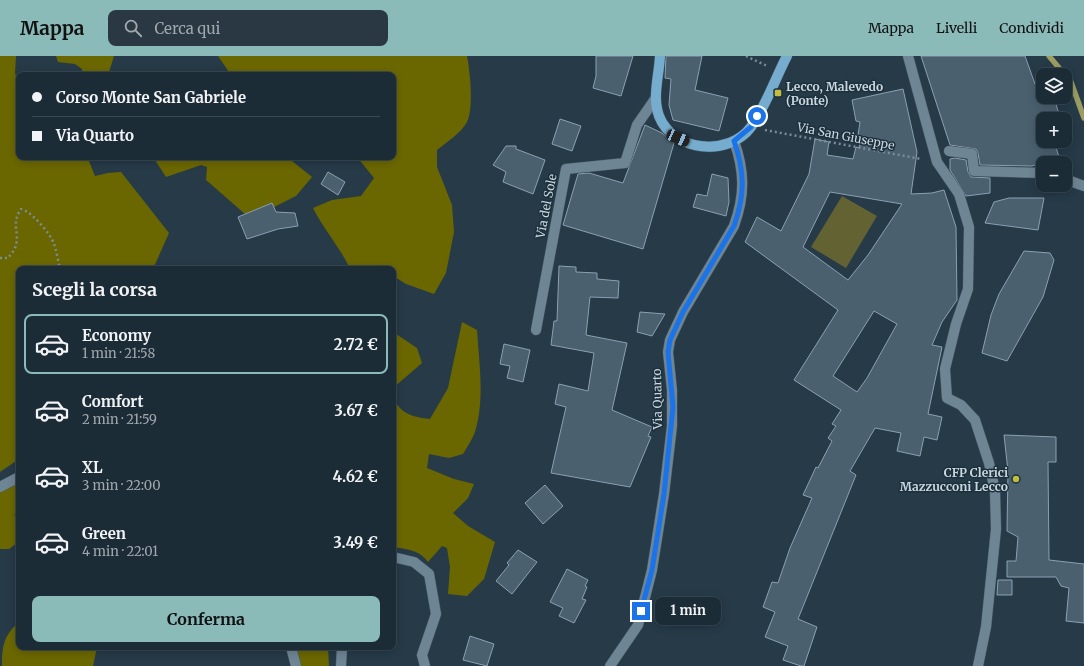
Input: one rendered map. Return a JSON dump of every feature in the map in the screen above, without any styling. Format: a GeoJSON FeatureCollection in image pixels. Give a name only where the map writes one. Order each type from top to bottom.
{"type":"FeatureCollection","features":[{"type":"Feature","properties":{"kind":"main road"},"geometry":{"type":"LineString","coordinates":[[660,56],[655,99],[663,125],[678,138],[698,146],[711,147],[723,146],[734,141],[751,127],[787,56]]}},
{"type":"Feature","properties":{"kind":"street"},"geometry":{"type":"LineString","coordinates":[[908,56],[937,162],[959,194],[969,227],[968,289],[956,324],[945,369],[947,398],[961,405],[975,420],[995,491],[996,530],[986,628],[978,666]]}},
{"type":"Feature","properties":{"kind":"street","name":"Via del Sole"},"geometry":{"type":"LineString","coordinates":[[536,330],[566,169],[625,164],[637,125],[655,99]]}},
{"type":"Feature","properties":{"kind":"street","name":"Via Quarto"},"geometry":{"type":"LineString","coordinates":[[610,666],[638,625],[652,570],[664,494],[672,426],[672,383],[668,352],[670,340],[683,312],[729,236],[739,211],[743,180],[741,165],[734,141]]}},
{"type":"Feature","properties":{"kind":"street"},"geometry":{"type":"LineString","coordinates":[[949,151],[972,154],[974,171],[1036,173]]}},
{"type":"Feature","properties":{"kind":"street"},"geometry":{"type":"LineString","coordinates":[[1072,182],[1084,186]]}},
{"type":"Feature","properties":{"kind":"street"},"geometry":{"type":"LineString","coordinates":[[0,487],[16,479]]}},
{"type":"Feature","properties":{"kind":"street"},"geometry":{"type":"LineString","coordinates":[[396,558],[414,562],[429,574],[436,614],[422,655],[425,666]]}},
{"type":"Feature","properties":{"kind":"street"},"geometry":{"type":"LineString","coordinates":[[292,650],[296,666]]}},
{"type":"Feature","properties":{"kind":"street"},"geometry":{"type":"LineString","coordinates":[[341,666],[342,650]]}},
{"type":"Feature","properties":{"kind":"path"},"geometry":{"type":"LineString","coordinates":[[746,56],[778,72]]}},
{"type":"Feature","properties":{"kind":"path","name":"Via San Giuseppe"},"geometry":{"type":"LineString","coordinates":[[751,127],[937,162]]}},
{"type":"Feature","properties":{"kind":"path"},"geometry":{"type":"LineString","coordinates":[[0,258],[8,258],[15,248],[17,237],[15,217],[21,209],[27,210],[40,223],[54,243],[59,266]]}},
{"type":"Feature","properties":{"kind":"shaded area"},"geometry":{"type":"Polygon","coordinates":[[[0,56],[16,56],[16,160],[90,160],[95,176],[121,172],[169,233],[154,266],[16,266],[16,461],[0,472],[0,56]]]}},
{"type":"Feature","properties":{"kind":"shaded area"},"geometry":{"type":"Polygon","coordinates":[[[56,56],[114,56],[109,72],[82,72],[82,69],[75,64],[58,62],[56,56]]]}},
{"type":"Feature","properties":{"kind":"shaded area"},"geometry":{"type":"Polygon","coordinates":[[[218,56],[467,56],[471,89],[469,116],[467,122],[461,130],[437,150],[437,167],[452,205],[454,232],[446,273],[434,294],[406,284],[396,278],[396,266],[348,266],[342,253],[313,208],[332,200],[361,196],[374,178],[359,160],[396,160],[396,72],[229,72],[218,56]]]}},
{"type":"Feature","properties":{"kind":"shaded area"},"geometry":{"type":"Polygon","coordinates":[[[155,160],[291,160],[312,177],[296,196],[274,207],[272,203],[245,214],[206,180],[207,167],[201,165],[166,177],[155,160]]]}},
{"type":"Feature","properties":{"kind":"shaded area"},"geometry":{"type":"Polygon","coordinates":[[[842,196],[877,216],[846,268],[811,247],[842,196]]]}},
{"type":"Feature","properties":{"kind":"shaded area"},"geometry":{"type":"Polygon","coordinates":[[[462,322],[477,330],[481,394],[475,432],[463,454],[449,458],[429,454],[427,468],[454,479],[474,484],[468,498],[453,513],[468,526],[495,542],[484,579],[467,596],[448,594],[450,567],[447,548],[442,546],[428,562],[417,553],[408,549],[396,547],[396,403],[408,414],[430,419],[448,388],[462,322]]]}},
{"type":"Feature","properties":{"kind":"shaded area"},"geometry":{"type":"Polygon","coordinates":[[[396,334],[417,348],[422,363],[396,385],[396,334]]]}},
{"type":"Feature","properties":{"kind":"shaded area"},"geometry":{"type":"Polygon","coordinates":[[[16,473],[16,514],[14,514],[16,519],[16,544],[9,549],[0,549],[0,486],[16,473]]]}},
{"type":"Feature","properties":{"kind":"shaded area"},"geometry":{"type":"Polygon","coordinates":[[[16,625],[16,650],[96,650],[93,666],[2,666],[4,643],[16,625]]]}},
{"type":"Feature","properties":{"kind":"shaded area"},"geometry":{"type":"Polygon","coordinates":[[[297,650],[328,650],[329,666],[300,666],[297,650]]]}},
{"type":"Feature","properties":{"kind":"building"},"geometry":{"type":"Polygon","coordinates":[[[596,56],[633,56],[621,96],[593,88],[596,76],[596,56]]]}},
{"type":"Feature","properties":{"kind":"building"},"geometry":{"type":"Polygon","coordinates":[[[666,56],[702,56],[695,90],[728,98],[719,131],[673,120],[669,105],[671,79],[665,78],[666,56]]]}},
{"type":"Feature","properties":{"kind":"building"},"geometry":{"type":"Polygon","coordinates":[[[921,56],[1025,56],[1036,84],[1036,104],[1056,104],[1058,112],[1036,112],[1036,148],[1056,148],[1059,156],[1036,156],[1036,165],[1032,166],[980,165],[976,149],[950,145],[921,56]]]}},
{"type":"Feature","properties":{"kind":"building"},"geometry":{"type":"Polygon","coordinates":[[[903,89],[917,152],[911,194],[932,193],[944,190],[956,227],[957,300],[942,322],[932,345],[942,347],[928,414],[942,417],[937,440],[924,437],[920,456],[897,451],[901,433],[875,428],[850,471],[856,475],[798,619],[817,627],[804,666],[801,666],[783,660],[788,646],[765,637],[775,612],[763,607],[772,582],[778,583],[790,548],[812,498],[803,495],[816,467],[818,468],[832,441],[828,438],[836,426],[832,424],[841,410],[794,380],[838,310],[745,242],[757,217],[781,231],[809,174],[815,139],[829,142],[827,155],[853,159],[856,147],[860,148],[858,135],[860,122],[856,121],[852,100],[903,89]],[[830,192],[803,247],[848,280],[868,255],[902,204],[830,192]],[[874,311],[833,376],[857,392],[867,378],[897,324],[874,311]]]}},
{"type":"Feature","properties":{"kind":"building"},"geometry":{"type":"Polygon","coordinates":[[[560,119],[581,126],[572,151],[552,144],[560,119]]]}},
{"type":"Feature","properties":{"kind":"building"},"geometry":{"type":"Polygon","coordinates":[[[645,125],[662,133],[674,143],[643,249],[563,225],[578,174],[589,173],[623,183],[645,125]]]}},
{"type":"Feature","properties":{"kind":"building"},"geometry":{"type":"Polygon","coordinates":[[[506,146],[516,146],[516,149],[545,160],[533,194],[503,182],[506,172],[493,165],[506,146]]]}},
{"type":"Feature","properties":{"kind":"building"},"geometry":{"type":"Polygon","coordinates":[[[955,158],[966,160],[968,172],[971,177],[990,178],[990,193],[966,196],[950,170],[950,159],[955,158]]]}},
{"type":"Feature","properties":{"kind":"building"},"geometry":{"type":"Polygon","coordinates":[[[328,172],[345,182],[338,195],[321,184],[328,172]]]}},
{"type":"Feature","properties":{"kind":"building"},"geometry":{"type":"Polygon","coordinates":[[[712,174],[728,178],[729,202],[726,216],[693,207],[697,194],[707,196],[712,174]]]}},
{"type":"Feature","properties":{"kind":"building"},"geometry":{"type":"Polygon","coordinates":[[[1009,198],[1044,198],[1038,230],[985,223],[994,202],[1009,198]]]}},
{"type":"Feature","properties":{"kind":"building"},"geometry":{"type":"Polygon","coordinates":[[[272,203],[276,212],[295,213],[298,226],[278,229],[247,239],[238,217],[272,203]]]}},
{"type":"Feature","properties":{"kind":"building"},"geometry":{"type":"Polygon","coordinates":[[[1024,251],[1050,253],[1054,260],[1043,297],[1007,361],[982,353],[991,315],[999,294],[1024,251]]]}},
{"type":"Feature","properties":{"kind":"building"},"geometry":{"type":"Polygon","coordinates":[[[559,266],[576,267],[576,272],[597,273],[597,279],[619,281],[618,298],[590,297],[586,335],[627,343],[612,410],[652,427],[648,436],[651,437],[630,487],[551,473],[566,407],[555,404],[559,384],[588,391],[594,353],[551,345],[554,321],[557,321],[559,266]]]}},
{"type":"Feature","properties":{"kind":"building"},"geometry":{"type":"Polygon","coordinates":[[[640,312],[665,314],[652,336],[637,332],[640,312]]]}},
{"type":"Feature","properties":{"kind":"building"},"geometry":{"type":"Polygon","coordinates":[[[504,344],[530,350],[523,382],[507,378],[510,366],[500,364],[504,344]]]}},
{"type":"Feature","properties":{"kind":"building"},"geometry":{"type":"Polygon","coordinates":[[[1004,435],[1056,437],[1056,462],[1048,462],[1049,560],[1084,564],[1084,623],[1066,621],[1069,588],[1061,586],[1056,577],[1007,577],[1007,561],[1016,561],[1018,537],[1007,531],[1008,471],[1004,435]]]}},
{"type":"Feature","properties":{"kind":"building"},"geometry":{"type":"Polygon","coordinates":[[[545,485],[563,506],[543,524],[525,503],[545,485]]]}},
{"type":"Feature","properties":{"kind":"building"},"geometry":{"type":"Polygon","coordinates":[[[518,550],[537,562],[512,594],[496,581],[509,565],[507,563],[518,550]]]}},
{"type":"Feature","properties":{"kind":"building"},"geometry":{"type":"Polygon","coordinates":[[[567,569],[588,580],[582,599],[586,600],[574,623],[559,616],[563,608],[550,602],[567,569]]]}},
{"type":"Feature","properties":{"kind":"building"},"geometry":{"type":"Polygon","coordinates":[[[998,580],[1012,580],[1012,595],[997,595],[998,580]]]}},
{"type":"Feature","properties":{"kind":"building"},"geometry":{"type":"Polygon","coordinates":[[[470,636],[494,644],[487,666],[463,660],[470,636]]]}},
{"type":"Feature","properties":{"kind":"waterway"},"geometry":{"type":"LineString","coordinates":[[1049,56],[1059,68]]}},
{"type":"Feature","properties":{"kind":"waterway"},"geometry":{"type":"LineString","coordinates":[[1072,85],[1084,118]]}},
{"type":"Feature","properties":{"kind":"place","name":"Lecco, Malevedo (Ponte)"},"geometry":{"type":"Point","coordinates":[778,93]}},
{"type":"Feature","properties":{"kind":"place","name":"CFP Clerici Mazzucconi Lecco"},"geometry":{"type":"Point","coordinates":[1016,479]}},
{"type":"Feature","properties":{"kind":"route"},"geometry":{"type":"LineString","coordinates":[[641,611],[652,570],[664,494],[672,426],[673,407],[668,352],[670,340],[674,328],[734,226],[739,211],[743,180],[738,152],[734,141],[751,127],[757,116]]}}]}
